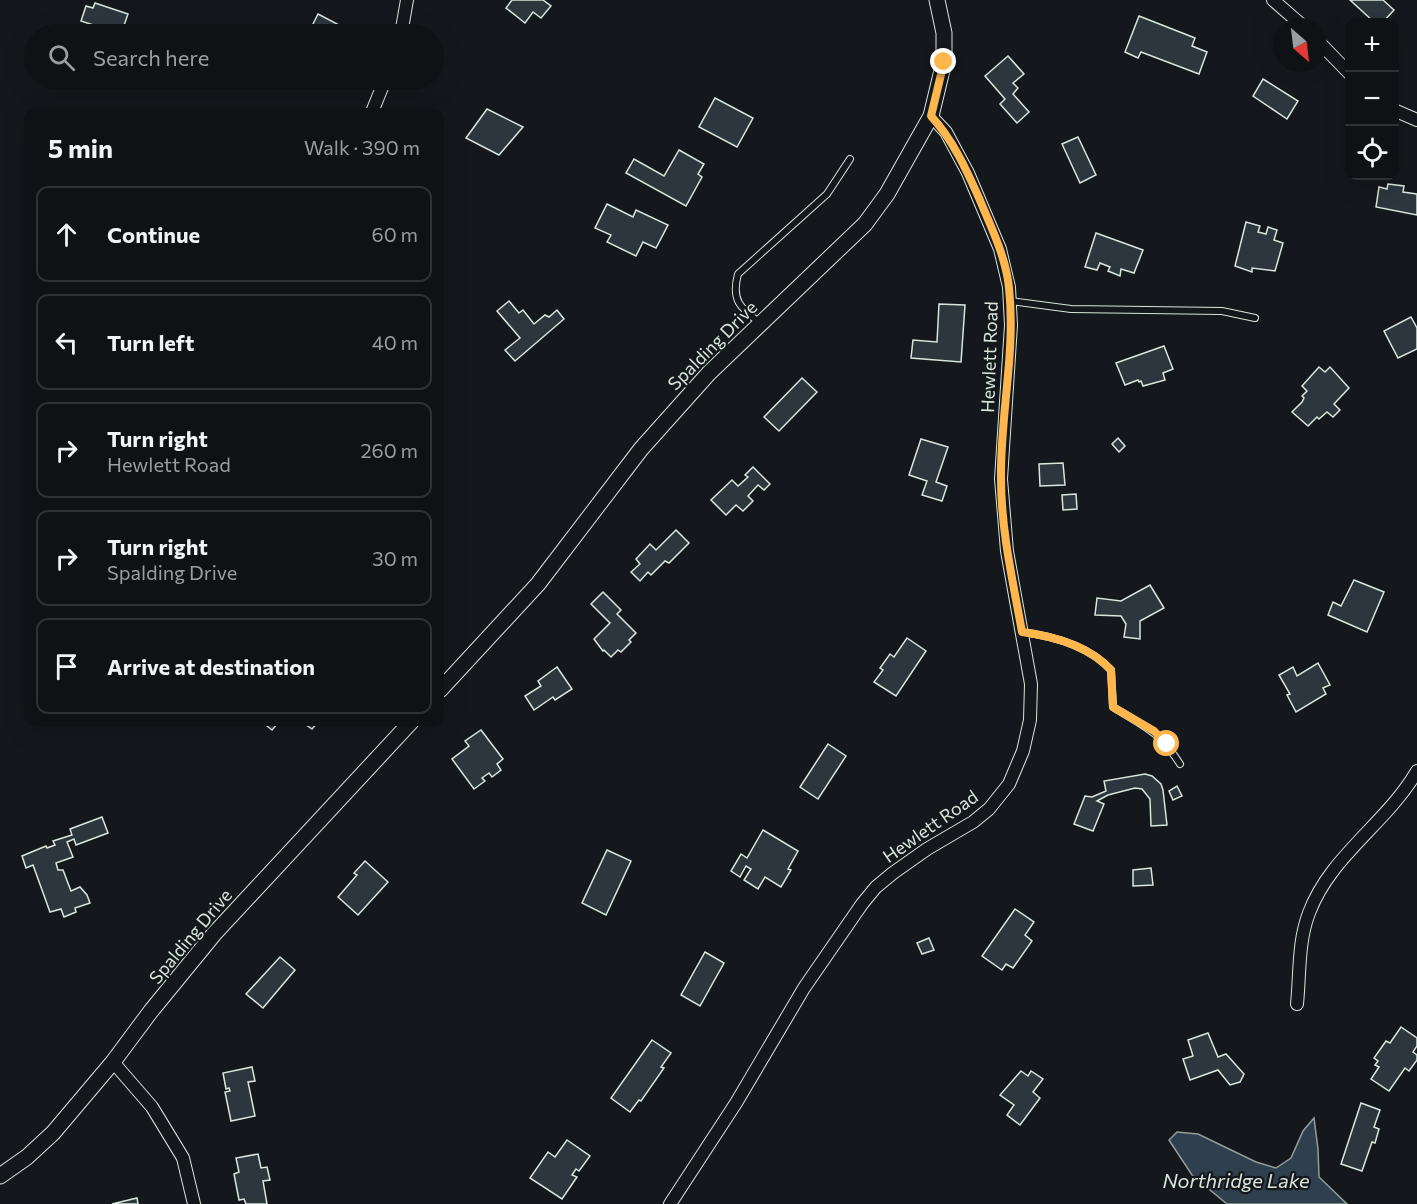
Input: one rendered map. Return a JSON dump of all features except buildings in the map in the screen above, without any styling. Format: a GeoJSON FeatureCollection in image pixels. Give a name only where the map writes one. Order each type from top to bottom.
{"type":"FeatureCollection","features":[{"type":"Feature","properties":{"kind":"street"},"geometry":{"type":"LineString","coordinates":[[403,24],[407,0]]}},
{"type":"Feature","properties":{"kind":"street","name":"Spalding Drive"},"geometry":{"type":"LineString","coordinates":[[444,686],[538,584],[641,449],[709,372],[865,224],[887,194],[931,116],[944,62],[944,33],[937,0]]}},
{"type":"Feature","properties":{"kind":"street"},"geometry":{"type":"LineString","coordinates":[[1273,0],[1294,18]]}},
{"type":"Feature","properties":{"kind":"street"},"geometry":{"type":"LineString","coordinates":[[1327,50],[1348,72]]}},
{"type":"Feature","properties":{"kind":"street"},"geometry":{"type":"LineString","coordinates":[[374,108],[381,90]]}},
{"type":"Feature","properties":{"kind":"street"},"geometry":{"type":"LineString","coordinates":[[1399,112],[1417,120]]}},
{"type":"Feature","properties":{"kind":"street","name":"Hewlett Road"},"geometry":{"type":"LineString","coordinates":[[670,1204],[735,1103],[804,988],[862,904],[876,887],[893,873],[989,809],[1009,784],[1023,751],[1030,720],[1031,684],[1007,550],[1000,479],[1011,325],[1009,287],[1000,249],[968,174],[946,132],[931,116]]}},
{"type":"Feature","properties":{"kind":"street","name":"Spalding Drive"},"geometry":{"type":"LineString","coordinates":[[0,1176],[27,1157],[53,1132],[214,934],[407,726]]}},
{"type":"Feature","properties":{"kind":"street"},"geometry":{"type":"LineString","coordinates":[[1297,1004],[1303,935],[1308,914],[1318,892],[1333,870],[1392,808],[1417,771]]}},
{"type":"Feature","properties":{"kind":"street"},"geometry":{"type":"LineString","coordinates":[[112,1062],[152,1107],[183,1158],[194,1204]]}},
{"type":"Feature","properties":{"kind":"lane"},"geometry":{"type":"LineString","coordinates":[[760,324],[739,305],[735,288],[738,274],[827,194],[850,159]]}},
{"type":"Feature","properties":{"kind":"lane"},"geometry":{"type":"LineString","coordinates":[[1010,302],[1071,309],[1222,311],[1255,318]]}},
{"type":"Feature","properties":{"kind":"lane"},"geometry":{"type":"LineString","coordinates":[[1022,632],[1046,635],[1101,660],[1111,670],[1113,707],[1154,731],[1167,744],[1180,764]]}},
{"type":"Feature","properties":{"kind":"water","name":"Northridge Lake"},"geometry":{"type":"Polygon","coordinates":[[[1314,1118],[1319,1177],[1347,1204],[1227,1204],[1192,1175],[1169,1140],[1177,1132],[1198,1134],[1256,1162],[1276,1168],[1291,1158],[1303,1131],[1314,1118]]]}},
{"type":"Feature","properties":{"kind":"route"},"geometry":{"type":"LineString","coordinates":[[944,62],[931,116],[946,132],[968,174],[1000,249],[1009,287],[1011,325],[1000,479],[1007,550],[1022,632],[1046,635],[1101,660],[1111,670],[1113,707],[1154,731],[1167,744]]}}]}
